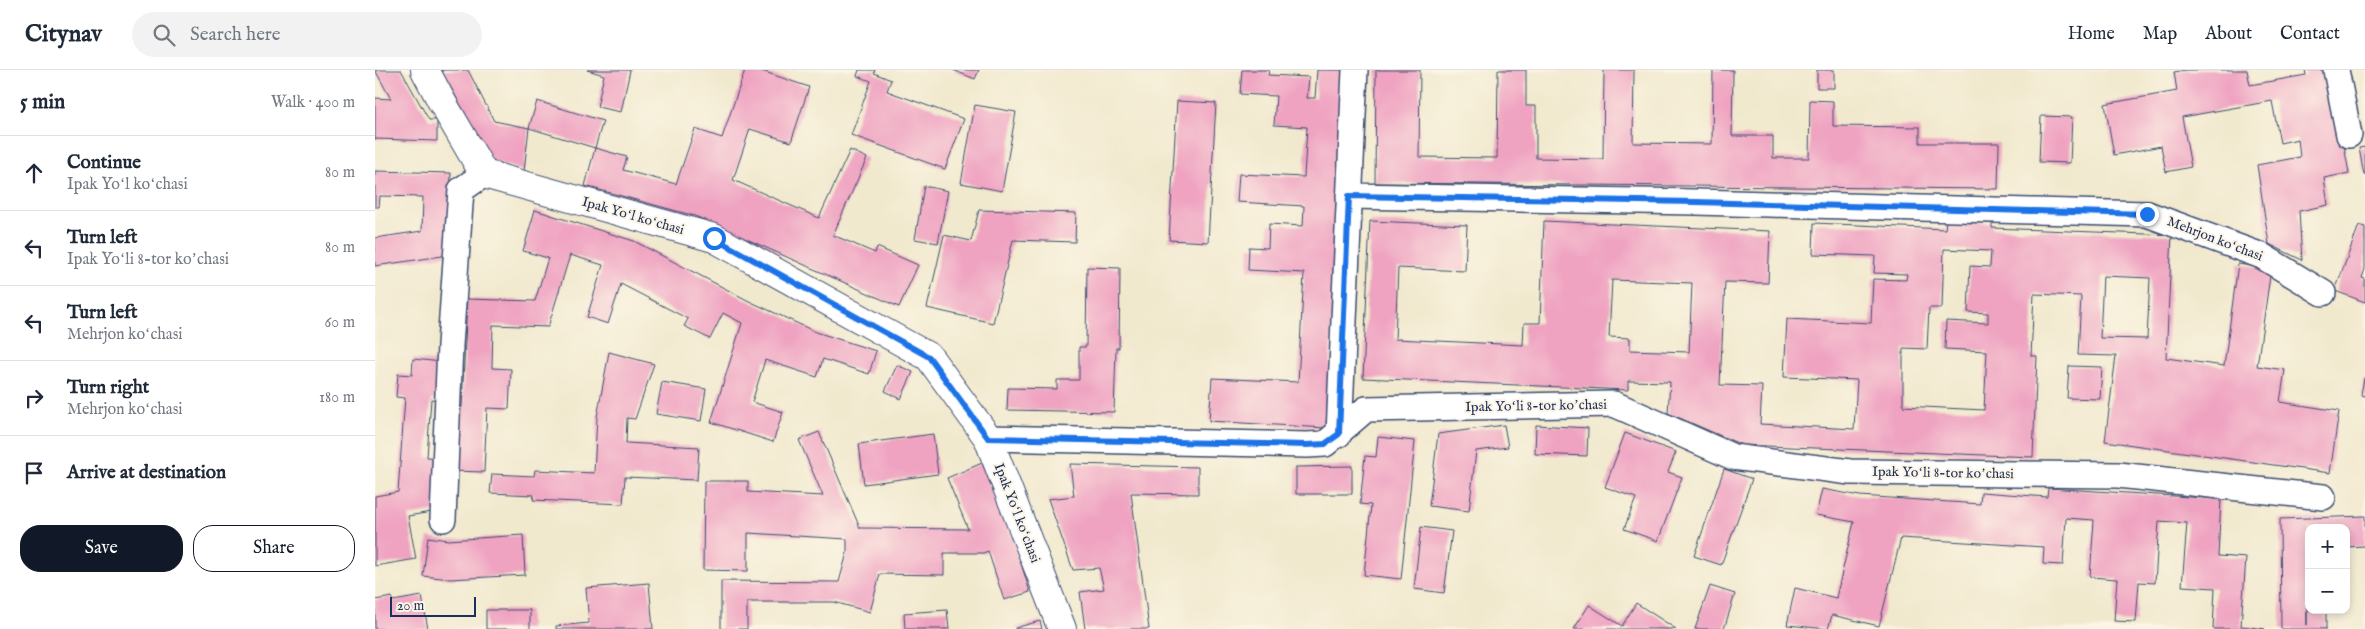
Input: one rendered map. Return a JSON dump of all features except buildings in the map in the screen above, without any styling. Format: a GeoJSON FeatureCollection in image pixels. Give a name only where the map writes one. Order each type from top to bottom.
{"type":"FeatureCollection","features":[{"type":"Feature","properties":{"kind":"street"},"geometry":{"type":"LineString","coordinates":[[425,70],[484,174],[461,190],[450,345],[443,519]]}},
{"type":"Feature","properties":{"kind":"street"},"geometry":{"type":"LineString","coordinates":[[1339,434],[1355,70]]}},
{"type":"Feature","properties":{"kind":"street"},"geometry":{"type":"LineString","coordinates":[[2336,70],[2349,135]]}},
{"type":"Feature","properties":{"kind":"street","name":"Ipak Yoʻl koʻchasi"},"geometry":{"type":"LineString","coordinates":[[484,174],[714,238],[929,357],[988,438],[1062,629]]}},
{"type":"Feature","properties":{"kind":"street","name":"Mehrjon koʻchasi"},"geometry":{"type":"LineString","coordinates":[[1349,196],[1686,202],[2147,214],[2262,256],[2323,293]]}},
{"type":"Feature","properties":{"kind":"street","name":"Ipak Yoʻli 8-tor koʼchasi"},"geometry":{"type":"LineString","coordinates":[[988,438],[1307,445],[1325,444],[1339,434],[1366,408],[1613,404],[1733,457],[1849,472],[2118,475],[2323,497]]}},
{"type":"Feature","properties":{"kind":"route"},"geometry":{"type":"LineString","coordinates":[[714,238],[929,357],[988,438],[1307,445],[1325,444],[1339,434],[1349,196],[1696,202],[2147,214]]}}]}
